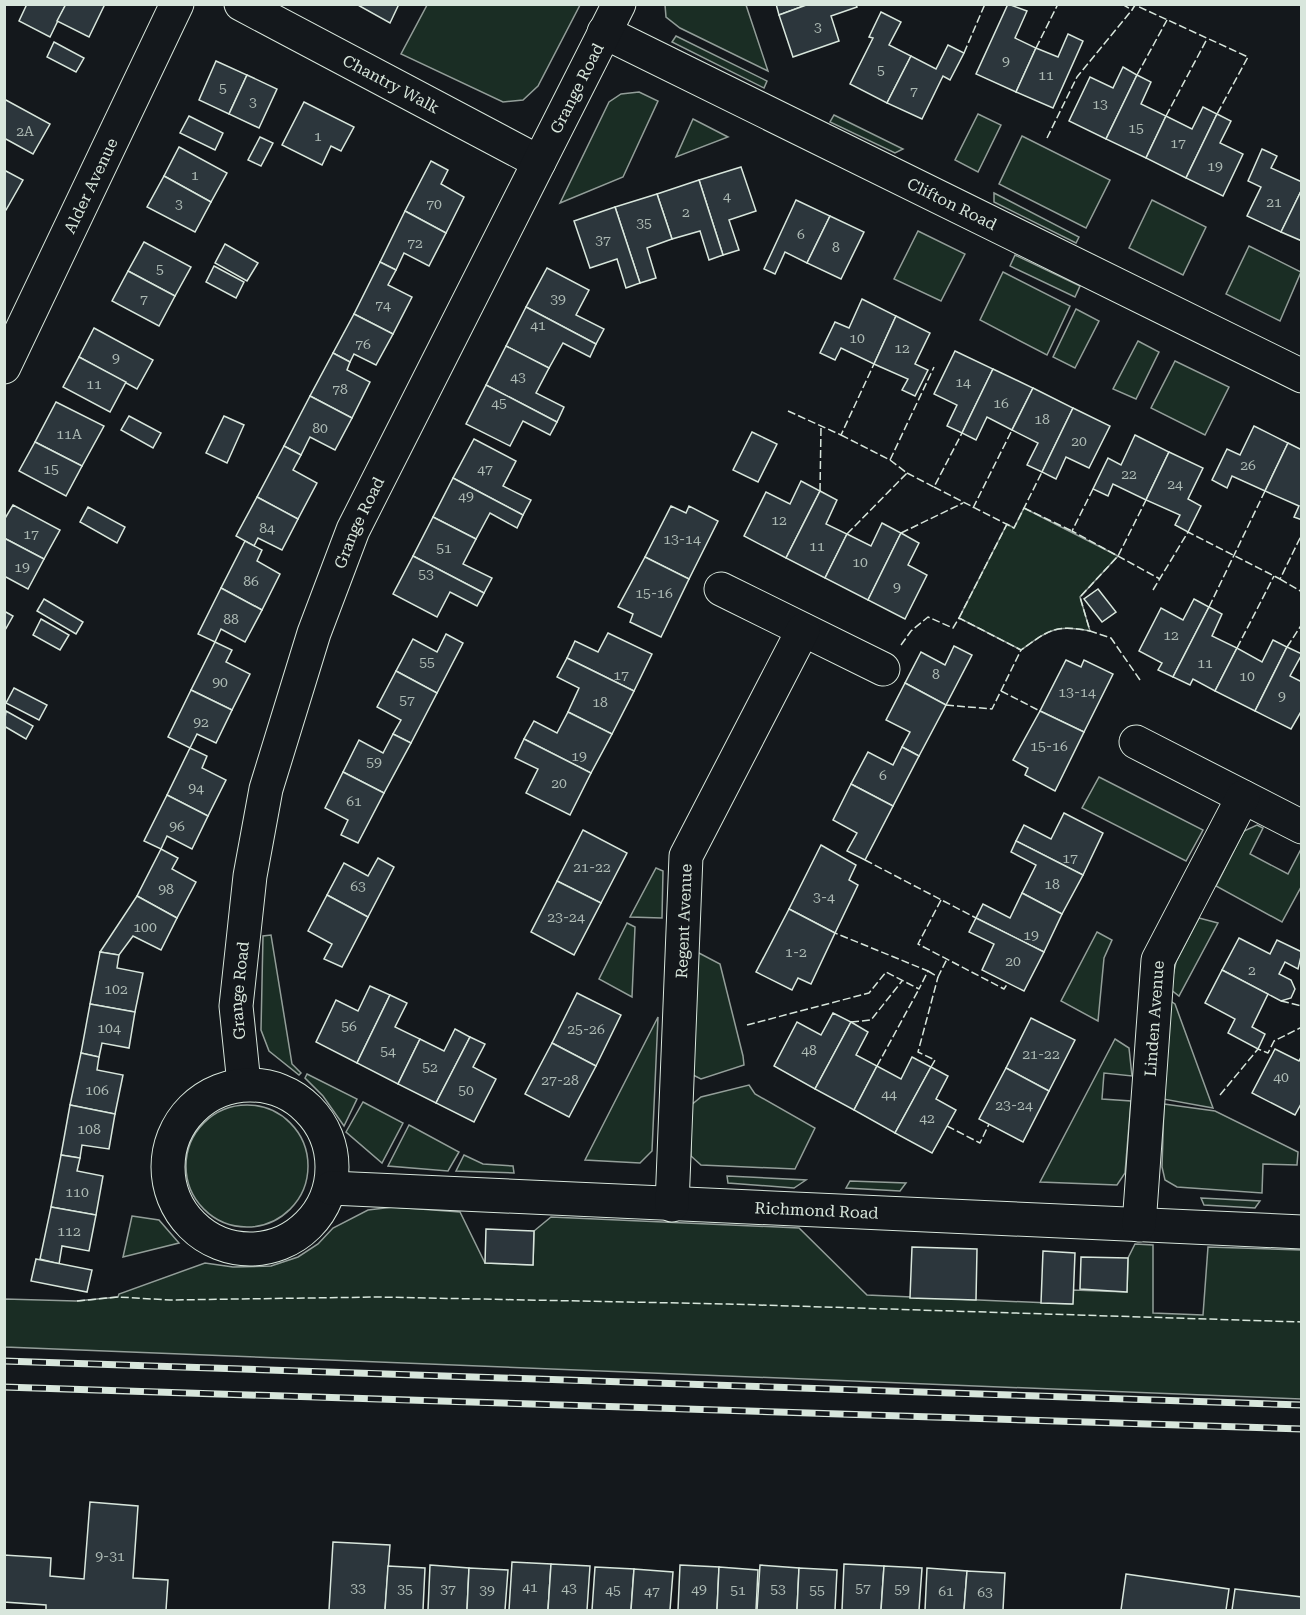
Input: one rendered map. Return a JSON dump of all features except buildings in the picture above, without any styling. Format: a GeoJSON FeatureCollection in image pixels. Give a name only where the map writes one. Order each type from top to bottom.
{"type":"FeatureCollection","features":[{"type":"Feature","properties":{"kind":"street","name":"Alder Avenue"},"geometry":{"type":"LineString","coordinates":[[4,367],[177,4]]}},
{"type":"Feature","properties":{"kind":"street","name":"Chantry Walk"},"geometry":{"type":"LineString","coordinates":[[241,4],[539,162]]}},
{"type":"Feature","properties":{"kind":"street","name":"Grange Road"},"geometry":{"type":"LineString","coordinates":[[244,1084],[236,1006],[250,876],[266,789],[314,633],[353,530],[611,18]]}},
{"type":"Feature","properties":{"kind":"street","name":"Clifton Road"},"geometry":{"type":"LineString","coordinates":[[611,18],[1302,376]]}},
{"type":"Feature","properties":{"kind":"street"},"geometry":{"type":"LineString","coordinates":[[721,588],[883,669]]}},
{"type":"Feature","properties":{"kind":"street","name":"Regent Avenue"},"geometry":{"type":"LineString","coordinates":[[672,1205],[686,856],[804,630]]}},
{"type":"Feature","properties":{"kind":"street"},"geometry":{"type":"LineString","coordinates":[[1136,742],[1302,827]]}},
{"type":"Feature","properties":{"kind":"street","name":"Linden Avenue"},"geometry":{"type":"LineString","coordinates":[[1139,1225],[1158,960],[1243,797]]}},
{"type":"Feature","properties":{"kind":"street"},"geometry":{"type":"LineString","coordinates":[[244,1084],[270,1087],[286,1093],[314,1114],[327,1136],[333,1162],[331,1188],[319,1213],[300,1234],[276,1246],[248,1250],[221,1244],[196,1230],[178,1208],[169,1182],[168,1155],[177,1128],[194,1106],[217,1090],[244,1084]]}},
{"type":"Feature","properties":{"kind":"street","name":"Richmond Road"},"geometry":{"type":"LineString","coordinates":[[331,1188],[1302,1232]]}},
{"type":"Feature","properties":{"kind":"green space"},"geometry":{"type":"Polygon","coordinates":[[[427,5],[580,5],[538,86],[523,100],[503,102],[401,54],[427,5]]]}},
{"type":"Feature","properties":{"kind":"green space"},"geometry":{"type":"Polygon","coordinates":[[[665,5],[746,5],[768,71],[680,28],[666,17],[665,5]]]}},
{"type":"Feature","properties":{"kind":"green space"},"geometry":{"type":"Polygon","coordinates":[[[676,36],[767,81],[764,88],[672,42],[676,36]]]}},
{"type":"Feature","properties":{"kind":"green space"},"geometry":{"type":"Polygon","coordinates":[[[639,92],[658,101],[623,177],[560,203],[609,102],[621,94],[639,92]]]}},
{"type":"Feature","properties":{"kind":"green space"},"geometry":{"type":"Polygon","coordinates":[[[978,114],[1001,125],[978,172],[955,160],[978,114]]]}},
{"type":"Feature","properties":{"kind":"green space"},"geometry":{"type":"Polygon","coordinates":[[[834,115],[903,149],[895,153],[830,122],[834,115]]]}},
{"type":"Feature","properties":{"kind":"green space"},"geometry":{"type":"Polygon","coordinates":[[[693,119],[728,137],[676,157],[693,119]]]}},
{"type":"Feature","properties":{"kind":"green space"},"geometry":{"type":"Polygon","coordinates":[[[1022,136],[1110,180],[1086,228],[999,184],[1022,136]]]}},
{"type":"Feature","properties":{"kind":"green space"},"geometry":{"type":"Polygon","coordinates":[[[994,193],[1079,237],[1076,243],[994,202],[994,193]]]}},
{"type":"Feature","properties":{"kind":"green space"},"geometry":{"type":"Polygon","coordinates":[[[1152,200],[1206,227],[1183,275],[1129,248],[1152,200]]]}},
{"type":"Feature","properties":{"kind":"green space"},"geometry":{"type":"Polygon","coordinates":[[[918,231],[965,254],[941,301],[894,279],[918,231]]]}},
{"type":"Feature","properties":{"kind":"green space"},"geometry":{"type":"Polygon","coordinates":[[[1249,246],[1301,272],[1280,321],[1226,294],[1249,246]]]}},
{"type":"Feature","properties":{"kind":"green space"},"geometry":{"type":"Polygon","coordinates":[[[1015,255],[1080,286],[1075,297],[1010,266],[1015,255]]]}},
{"type":"Feature","properties":{"kind":"green space"},"geometry":{"type":"Polygon","coordinates":[[[1003,272],[1070,306],[1047,355],[980,320],[1003,272]]]}},
{"type":"Feature","properties":{"kind":"green space"},"geometry":{"type":"Polygon","coordinates":[[[1076,309],[1099,321],[1075,368],[1053,357],[1076,309]]]}},
{"type":"Feature","properties":{"kind":"green space"},"geometry":{"type":"Polygon","coordinates":[[[1138,341],[1159,352],[1136,399],[1113,389],[1138,341]]]}},
{"type":"Feature","properties":{"kind":"green space"},"geometry":{"type":"Polygon","coordinates":[[[1175,361],[1229,387],[1205,435],[1151,408],[1175,361]]]}},
{"type":"Feature","properties":{"kind":"green space"},"geometry":{"type":"Polygon","coordinates":[[[1024,508],[1118,556],[1080,597],[1090,631],[1068,628],[1053,630],[1021,650],[959,618],[1007,524],[1014,528],[1024,508]]]}},
{"type":"Feature","properties":{"kind":"green space"},"geometry":{"type":"Polygon","coordinates":[[[1099,777],[1203,830],[1186,861],[1082,808],[1099,777]]]}},
{"type":"Feature","properties":{"kind":"green space"},"geometry":{"type":"Polygon","coordinates":[[[1257,825],[1263,828],[1250,854],[1288,874],[1301,849],[1301,887],[1282,922],[1216,886],[1244,831],[1257,825]]]}},
{"type":"Feature","properties":{"kind":"green space"},"geometry":{"type":"Polygon","coordinates":[[[656,868],[663,871],[662,918],[630,917],[656,868]]]}},
{"type":"Feature","properties":{"kind":"green space"},"geometry":{"type":"Polygon","coordinates":[[[1199,918],[1218,923],[1179,996],[1170,989],[1176,962],[1199,918]]]}},
{"type":"Feature","properties":{"kind":"green space"},"geometry":{"type":"Polygon","coordinates":[[[627,923],[635,927],[632,997],[599,979],[627,923]]]}},
{"type":"Feature","properties":{"kind":"green space"},"geometry":{"type":"Polygon","coordinates":[[[1097,932],[1112,940],[1104,958],[1098,1021],[1061,1001],[1097,932]]]}},
{"type":"Feature","properties":{"kind":"green space"},"geometry":{"type":"Polygon","coordinates":[[[271,935],[292,1064],[301,1073],[299,1075],[269,1051],[261,1030],[263,936],[271,935]]]}},
{"type":"Feature","properties":{"kind":"green space"},"geometry":{"type":"Polygon","coordinates":[[[697,952],[720,964],[744,1065],[701,1079],[693,1075],[697,952]]]}},
{"type":"Feature","properties":{"kind":"green space"},"geometry":{"type":"Polygon","coordinates":[[[1169,1000],[1175,1004],[1213,1108],[1163,1099],[1169,1000]]]}},
{"type":"Feature","properties":{"kind":"green space"},"geometry":{"type":"Polygon","coordinates":[[[658,1017],[652,1151],[640,1163],[585,1160],[658,1017]]]}},
{"type":"Feature","properties":{"kind":"green space"},"geometry":{"type":"Polygon","coordinates":[[[1115,1039],[1129,1048],[1132,1076],[1104,1073],[1102,1099],[1131,1101],[1125,1173],[1117,1185],[1040,1182],[1115,1039]]]}},
{"type":"Feature","properties":{"kind":"green space"},"geometry":{"type":"Polygon","coordinates":[[[307,1074],[357,1099],[344,1126],[323,1096],[305,1078],[307,1074]]]}},
{"type":"Feature","properties":{"kind":"green space"},"geometry":{"type":"Polygon","coordinates":[[[749,1085],[755,1094],[815,1128],[795,1169],[701,1165],[691,1156],[690,1106],[701,1097],[749,1085]]]}},
{"type":"Feature","properties":{"kind":"green space"},"geometry":{"type":"Polygon","coordinates":[[[363,1102],[403,1123],[382,1163],[346,1132],[363,1102]]]}},
{"type":"Feature","properties":{"kind":"green space"},"geometry":{"type":"Polygon","coordinates":[[[1164,1104],[1215,1111],[1298,1152],[1297,1165],[1263,1164],[1262,1193],[1177,1187],[1165,1180],[1162,1167],[1164,1104]]]}},
{"type":"Feature","properties":{"kind":"green space"},"geometry":{"type":"Polygon","coordinates":[[[247,1105],[270,1110],[281,1115],[290,1123],[298,1132],[303,1143],[308,1166],[303,1189],[298,1200],[290,1209],[281,1217],[270,1222],[247,1227],[224,1222],[213,1217],[204,1209],[196,1200],[191,1189],[186,1166],[191,1143],[196,1132],[204,1123],[213,1115],[224,1110],[247,1105]]]}},
{"type":"Feature","properties":{"kind":"green space"},"geometry":{"type":"Polygon","coordinates":[[[409,1125],[459,1152],[448,1171],[388,1166],[409,1125]]]}},
{"type":"Feature","properties":{"kind":"green space"},"geometry":{"type":"Polygon","coordinates":[[[464,1155],[483,1164],[513,1166],[514,1173],[456,1171],[464,1155]]]}},
{"type":"Feature","properties":{"kind":"green space"},"geometry":{"type":"Polygon","coordinates":[[[727,1176],[806,1180],[794,1188],[728,1183],[727,1176]]]}},
{"type":"Feature","properties":{"kind":"green space"},"geometry":{"type":"Polygon","coordinates":[[[850,1181],[906,1183],[900,1191],[846,1188],[850,1181]]]}},
{"type":"Feature","properties":{"kind":"green space"},"geometry":{"type":"Polygon","coordinates":[[[1201,1198],[1260,1201],[1255,1208],[1204,1205],[1201,1198]]]}},
{"type":"Feature","properties":{"kind":"green space"},"geometry":{"type":"Polygon","coordinates":[[[393,1207],[460,1212],[485,1263],[533,1265],[534,1231],[551,1217],[799,1228],[867,1295],[1072,1304],[1073,1290],[1127,1292],[1128,1258],[1135,1244],[1153,1245],[1153,1313],[1203,1315],[1208,1247],[1301,1250],[1301,1399],[5,1347],[5,1299],[76,1301],[118,1297],[119,1294],[205,1263],[233,1267],[271,1266],[298,1257],[318,1244],[333,1228],[368,1210],[393,1207]]]}},
{"type":"Feature","properties":{"kind":"green space"},"geometry":{"type":"Polygon","coordinates":[[[132,1216],[159,1220],[179,1243],[123,1257],[132,1216]]]}},
{"type":"Feature","properties":{"kind":"railway"},"geometry":{"type":"LineString","coordinates":[[4,1361],[1302,1405]]}},
{"type":"Feature","properties":{"kind":"railway"},"geometry":{"type":"LineString","coordinates":[[4,1387],[1302,1429]]}},
{"type":"Feature","properties":{"kind":"fence"},"geometry":{"type":"LineString","coordinates":[[964,53],[985,4]]}},
{"type":"Feature","properties":{"kind":"fence"},"geometry":{"type":"LineString","coordinates":[[1036,48],[1058,4]]}},
{"type":"Feature","properties":{"kind":"fence"},"geometry":{"type":"LineString","coordinates":[[1122,4],[1132,10],[1135,5],[1248,57],[1217,114]]}},
{"type":"Feature","properties":{"kind":"fence"},"geometry":{"type":"LineString","coordinates":[[1047,138],[1077,77],[1132,10]]}},
{"type":"Feature","properties":{"kind":"fence"},"geometry":{"type":"LineString","coordinates":[[1137,75],[1167,20]]}},
{"type":"Feature","properties":{"kind":"fence"},"geometry":{"type":"LineString","coordinates":[[1166,116],[1207,39]]}},
{"type":"Feature","properties":{"kind":"fence"},"geometry":{"type":"LineString","coordinates":[[788,411],[841,435],[874,364]]}},
{"type":"Feature","properties":{"kind":"fence"},"geometry":{"type":"LineString","coordinates":[[890,460],[934,367]]}},
{"type":"Feature","properties":{"kind":"fence"},"geometry":{"type":"LineString","coordinates":[[820,491],[821,427]]}},
{"type":"Feature","properties":{"kind":"fence"},"geometry":{"type":"LineString","coordinates":[[973,508],[1012,430]]}},
{"type":"Feature","properties":{"kind":"fence"},"geometry":{"type":"LineString","coordinates":[[907,473],[934,487],[962,433]]}},
{"type":"Feature","properties":{"kind":"fence"},"geometry":{"type":"LineString","coordinates":[[841,435],[890,460],[907,473],[847,534]]}},
{"type":"Feature","properties":{"kind":"fence"},"geometry":{"type":"LineString","coordinates":[[934,487],[1014,528],[1042,472]]}},
{"type":"Feature","properties":{"kind":"fence"},"geometry":{"type":"LineString","coordinates":[[1093,489],[1072,531],[1160,579]]}},
{"type":"Feature","properties":{"kind":"fence"},"geometry":{"type":"LineString","coordinates":[[1209,607],[1265,491]]}},
{"type":"Feature","properties":{"kind":"fence"},"geometry":{"type":"LineString","coordinates":[[1140,680],[1111,638],[1090,631],[1080,597],[1118,556],[1146,500]]}},
{"type":"Feature","properties":{"kind":"fence"},"geometry":{"type":"LineString","coordinates":[[901,533],[963,503]]}},
{"type":"Feature","properties":{"kind":"fence"},"geometry":{"type":"LineString","coordinates":[[1024,508],[1072,531]]}},
{"type":"Feature","properties":{"kind":"fence"},"geometry":{"type":"LineString","coordinates":[[959,618],[1007,524]]}},
{"type":"Feature","properties":{"kind":"fence"},"geometry":{"type":"LineString","coordinates":[[1153,590],[1188,532],[1280,579],[1302,534]]}},
{"type":"Feature","properties":{"kind":"fence"},"geometry":{"type":"LineString","coordinates":[[1237,648],[1274,576]]}},
{"type":"Feature","properties":{"kind":"fence"},"geometry":{"type":"LineString","coordinates":[[1280,579],[1302,592]]}},
{"type":"Feature","properties":{"kind":"fence"},"geometry":{"type":"LineString","coordinates":[[901,645],[911,631],[928,617],[953,628],[959,618],[1021,650],[1053,630],[1068,628],[1090,631]]}},
{"type":"Feature","properties":{"kind":"fence"},"geometry":{"type":"LineString","coordinates":[[1287,647],[1302,624]]}},
{"type":"Feature","properties":{"kind":"fence"},"geometry":{"type":"LineString","coordinates":[[946,705],[992,709],[1021,650]]}},
{"type":"Feature","properties":{"kind":"fence"},"geometry":{"type":"LineString","coordinates":[[1001,691],[1040,711]]}},
{"type":"Feature","properties":{"kind":"fence"},"geometry":{"type":"LineString","coordinates":[[865,860],[976,918]]}},
{"type":"Feature","properties":{"kind":"fence"},"geometry":{"type":"LineString","coordinates":[[941,900],[918,944],[1004,989],[1008,983]]}},
{"type":"Feature","properties":{"kind":"fence"},"geometry":{"type":"LineString","coordinates":[[747,1025],[869,993],[886,972],[919,989],[928,971],[835,933]]}},
{"type":"Feature","properties":{"kind":"fence"},"geometry":{"type":"LineString","coordinates":[[928,971],[938,977],[947,959]]}},
{"type":"Feature","properties":{"kind":"fence"},"geometry":{"type":"LineString","coordinates":[[931,1067],[935,1060],[918,1052],[938,977]]}},
{"type":"Feature","properties":{"kind":"fence"},"geometry":{"type":"LineString","coordinates":[[851,1022],[871,1020],[902,981]]}},
{"type":"Feature","properties":{"kind":"fence"},"geometry":{"type":"LineString","coordinates":[[877,1066],[919,989]]}},
{"type":"Feature","properties":{"kind":"fence"},"geometry":{"type":"LineString","coordinates":[[1281,1001],[1302,1006]]}},
{"type":"Feature","properties":{"kind":"fence"},"geometry":{"type":"LineString","coordinates":[[1220,1095],[1258,1049],[1268,1053],[1274,1041],[1302,1027]]}},
{"type":"Feature","properties":{"kind":"fence"},"geometry":{"type":"LineString","coordinates":[[947,1126],[980,1143],[989,1124]]}},
{"type":"Feature","properties":{"kind":"fence"},"geometry":{"type":"LineString","coordinates":[[77,1301],[118,1297],[170,1300],[378,1297],[728,1304],[1302,1322]]}}]}
